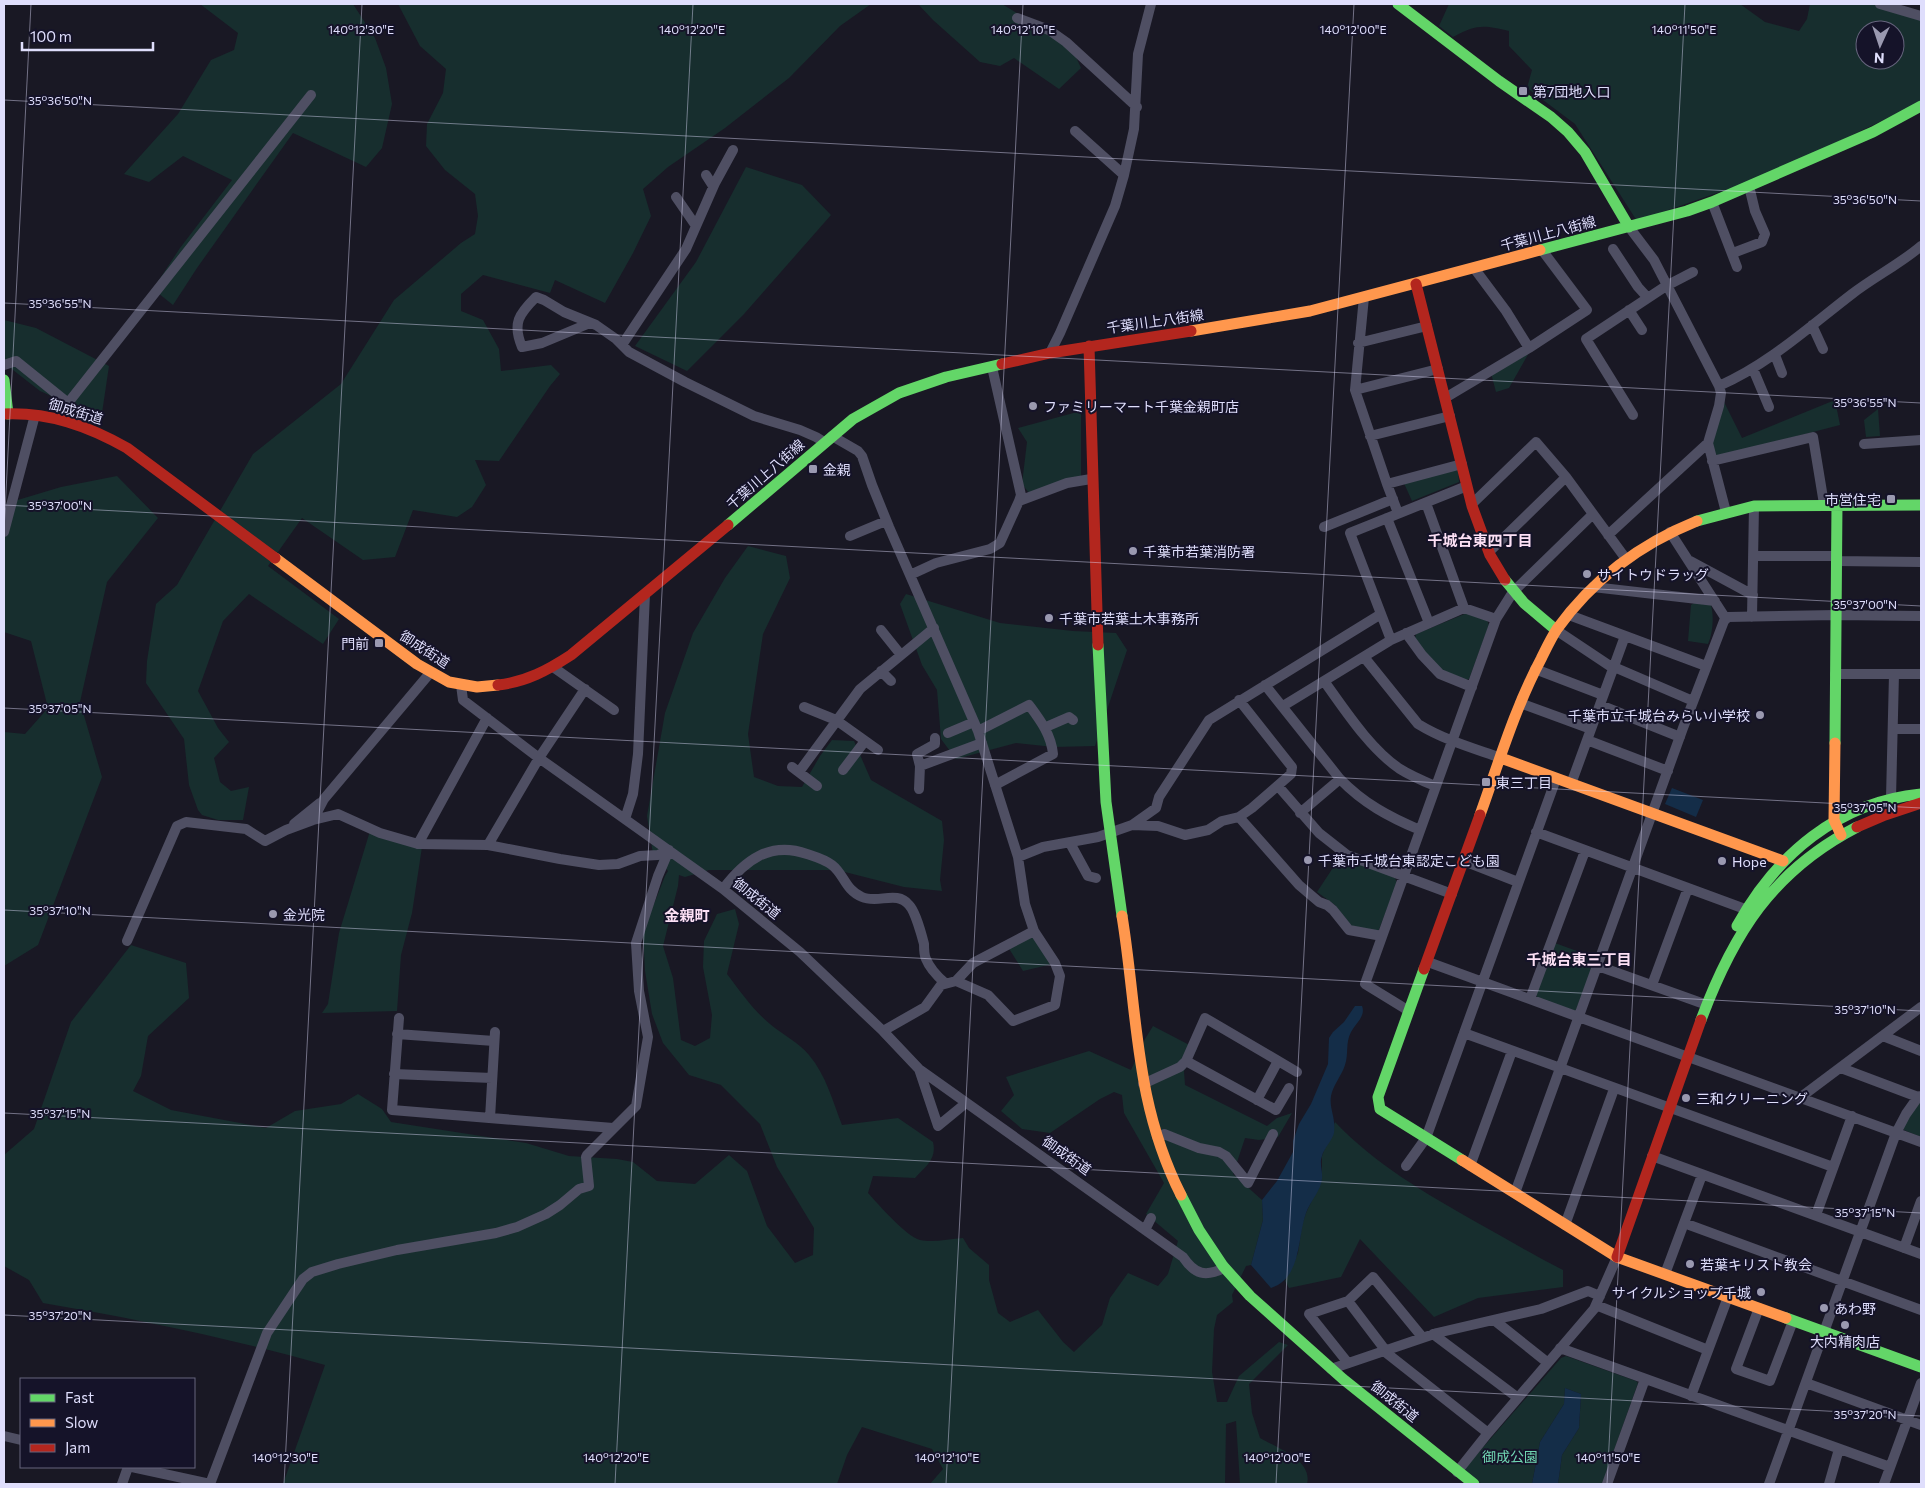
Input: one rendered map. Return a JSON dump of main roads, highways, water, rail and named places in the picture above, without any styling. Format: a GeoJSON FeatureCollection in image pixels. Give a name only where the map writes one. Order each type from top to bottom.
{"type":"FeatureCollection","features":[{"type":"Feature","properties":{"kind":"water"},"geometry":{"type":"Polygon","coordinates":[[[1672,788],[1703,800],[1696,817],[1665,804],[1672,788]]]}},
{"type":"Feature","properties":{"kind":"water"},"geometry":{"type":"Polygon","coordinates":[[[1355,1006],[1362,1006],[1363,1013],[1349,1036],[1345,1065],[1331,1096],[1334,1133],[1321,1159],[1321,1183],[1306,1213],[1297,1256],[1293,1266],[1288,1276],[1281,1283],[1271,1288],[1251,1265],[1263,1220],[1262,1200],[1277,1181],[1293,1152],[1293,1141],[1299,1124],[1311,1104],[1328,1064],[1329,1038],[1344,1022],[1355,1006]]]}},
{"type":"Feature","properties":{"kind":"water"},"geometry":{"type":"Polygon","coordinates":[[[1565,1388],[1581,1394],[1579,1428],[1562,1455],[1558,1484],[1532,1484],[1540,1442],[1564,1404],[1565,1388]]]}},
{"type":"Feature","properties":{"kind":"place","name":"第7団地入口"},"geometry":{"type":"Point","coordinates":[1523,91]}},
{"type":"Feature","properties":{"kind":"place","name":"ファミリーマート千葉金親町店"},"geometry":{"type":"Point","coordinates":[1033,406]}},
{"type":"Feature","properties":{"kind":"place","name":"金親"},"geometry":{"type":"Point","coordinates":[813,469]}},
{"type":"Feature","properties":{"kind":"place","name":"市営住宅"},"geometry":{"type":"Point","coordinates":[1891,499]}},
{"type":"Feature","properties":{"kind":"place","name":"千葉市若葉消防署"},"geometry":{"type":"Point","coordinates":[1133,551]}},
{"type":"Feature","properties":{"kind":"place","name":"サイトウドラッグ"},"geometry":{"type":"Point","coordinates":[1587,574]}},
{"type":"Feature","properties":{"kind":"place","name":"千葉市若葉土木事務所"},"geometry":{"type":"Point","coordinates":[1049,618]}},
{"type":"Feature","properties":{"kind":"place","name":"門前"},"geometry":{"type":"Point","coordinates":[379,643]}},
{"type":"Feature","properties":{"kind":"place","name":"千葉市立千城台みらい小学校"},"geometry":{"type":"Point","coordinates":[1760,715]}},
{"type":"Feature","properties":{"kind":"place","name":"東三丁目"},"geometry":{"type":"Point","coordinates":[1486,782]}},
{"type":"Feature","properties":{"kind":"place","name":"千葉市千城台東認定こども園"},"geometry":{"type":"Point","coordinates":[1308,860]}},
{"type":"Feature","properties":{"kind":"place","name":"Hope"},"geometry":{"type":"Point","coordinates":[1722,861]}},
{"type":"Feature","properties":{"kind":"place","name":"金光院"},"geometry":{"type":"Point","coordinates":[273,914]}},
{"type":"Feature","properties":{"kind":"place","name":"三和クリーニング"},"geometry":{"type":"Point","coordinates":[1686,1098]}},
{"type":"Feature","properties":{"kind":"place","name":"若葉キリスト教会"},"geometry":{"type":"Point","coordinates":[1690,1264]}},
{"type":"Feature","properties":{"kind":"place","name":"サイクルショップ千城"},"geometry":{"type":"Point","coordinates":[1761,1292]}},
{"type":"Feature","properties":{"kind":"place","name":"あわ野"},"geometry":{"type":"Point","coordinates":[1824,1308]}},
{"type":"Feature","properties":{"kind":"place","name":"大内精肉店"},"geometry":{"type":"Point","coordinates":[1845,1325]}},
{"type":"Feature","properties":{"kind":"district","name":"千城台東四丁目"},"geometry":{"type":"Point","coordinates":[1480,540]}},
{"type":"Feature","properties":{"kind":"district","name":"金親町"},"geometry":{"type":"Point","coordinates":[687,915]}},
{"type":"Feature","properties":{"kind":"district","name":"千城台東三丁目"},"geometry":{"type":"Point","coordinates":[1579,959]}},
{"type":"Feature","properties":{"kind":"park label","name":"御成公園"},"geometry":{"type":"Point","coordinates":[1510,1456]}}]}
